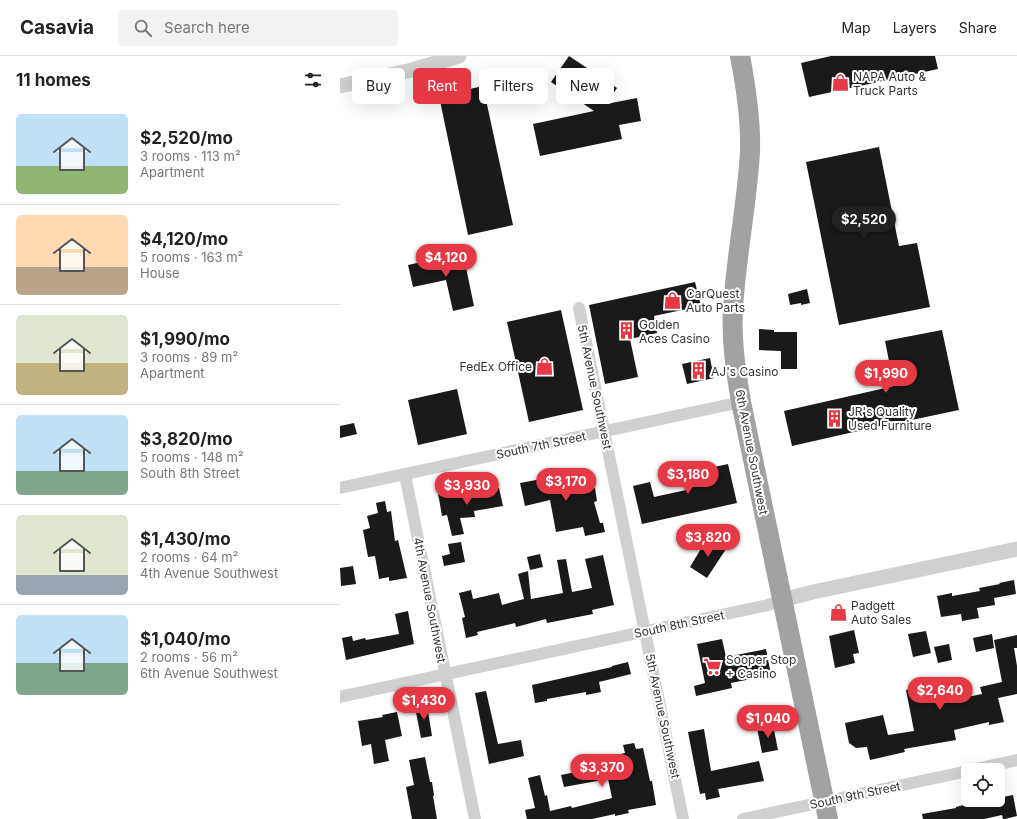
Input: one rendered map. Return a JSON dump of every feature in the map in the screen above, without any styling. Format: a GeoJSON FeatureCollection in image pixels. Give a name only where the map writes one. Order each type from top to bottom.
{"type":"FeatureCollection","features":[{"type":"Feature","properties":{"kind":"highway","name":"6th Avenue Southwest"},"geometry":{"type":"LineString","coordinates":[[740,56],[744,74],[750,127],[750,151],[737,258],[733,310],[734,357],[741,402],[826,810]]}},
{"type":"Feature","properties":{"kind":"street"},"geometry":{"type":"LineString","coordinates":[[340,86],[412,70],[459,56]]}},
{"type":"Feature","properties":{"kind":"street","name":"5th Avenue Southwest"},"geometry":{"type":"LineString","coordinates":[[579,308],[684,819]]}},
{"type":"Feature","properties":{"kind":"street","name":"South 7th Street"},"geometry":{"type":"LineString","coordinates":[[340,488],[741,402]]}},
{"type":"Feature","properties":{"kind":"street","name":"4th Avenue Southwest"},"geometry":{"type":"LineString","coordinates":[[405,474],[475,819]]}},
{"type":"Feature","properties":{"kind":"street","name":"South 8th Street"},"geometry":{"type":"LineString","coordinates":[[340,697],[645,632],[768,605],[813,592],[1017,549]]}},
{"type":"Feature","properties":{"kind":"street"},"geometry":{"type":"LineString","coordinates":[[1003,763],[1017,760]]}},
{"type":"Feature","properties":{"kind":"street","name":"South 9th Street"},"geometry":{"type":"LineString","coordinates":[[743,819],[826,810],[961,773]]}},
{"type":"Feature","properties":{"kind":"building"},"geometry":{"type":"Polygon","coordinates":[[[569,56],[587,68],[561,68],[569,56]]]}},
{"type":"Feature","properties":{"kind":"building","name":"NAPA Auto & Truck Parts"},"geometry":{"type":"Polygon","coordinates":[[[831,56],[935,56],[938,69],[809,97],[801,63],[831,56]]]}},
{"type":"Feature","properties":{"kind":"building"},"geometry":{"type":"Polygon","coordinates":[[[556,75],[556,85],[551,82],[556,75]]]}},
{"type":"Feature","properties":{"kind":"building"},"geometry":{"type":"Polygon","coordinates":[[[479,87],[479,104],[487,104],[513,225],[468,235],[441,104],[471,104],[471,89],[479,87]]]}},
{"type":"Feature","properties":{"kind":"building"},"geometry":{"type":"Polygon","coordinates":[[[637,98],[641,121],[619,125],[622,139],[540,156],[533,124],[594,111],[584,104],[614,104],[614,102],[637,98]]]}},
{"type":"Feature","properties":{"kind":"building"},"geometry":{"type":"Polygon","coordinates":[[[879,147],[899,246],[917,243],[930,307],[839,325],[806,162],[879,147]]]}},
{"type":"Feature","properties":{"kind":"building"},"geometry":{"type":"Polygon","coordinates":[[[463,253],[474,306],[453,311],[446,280],[413,287],[408,265],[463,253]]]}},
{"type":"Feature","properties":{"kind":"building"},"geometry":{"type":"Polygon","coordinates":[[[695,282],[701,306],[654,316],[657,333],[630,339],[638,377],[605,384],[589,305],[695,282]]]}},
{"type":"Feature","properties":{"kind":"building"},"geometry":{"type":"Polygon","coordinates":[[[807,289],[810,303],[790,305],[788,294],[807,289]]]}},
{"type":"Feature","properties":{"kind":"building","name":"FedEx Office"},"geometry":{"type":"Polygon","coordinates":[[[561,310],[583,410],[529,422],[507,322],[561,310]]]}},
{"type":"Feature","properties":{"kind":"building"},"geometry":{"type":"Polygon","coordinates":[[[759,329],[774,330],[774,332],[797,332],[797,369],[781,369],[781,351],[759,350],[759,329]]]}},
{"type":"Feature","properties":{"kind":"building"},"geometry":{"type":"Polygon","coordinates":[[[942,330],[959,410],[902,421],[792,446],[784,411],[894,386],[885,341],[942,330]]]}},
{"type":"Feature","properties":{"kind":"building","name":"AJ's Casino"},"geometry":{"type":"Polygon","coordinates":[[[710,358],[714,378],[687,384],[682,364],[710,358]]]}},
{"type":"Feature","properties":{"kind":"building"},"geometry":{"type":"Polygon","coordinates":[[[457,389],[467,434],[418,445],[408,400],[457,389]]]}},
{"type":"Feature","properties":{"kind":"building"},"geometry":{"type":"Polygon","coordinates":[[[354,423],[357,434],[340,438],[340,426],[354,423]]]}},
{"type":"Feature","properties":{"kind":"building"},"geometry":{"type":"Polygon","coordinates":[[[728,464],[737,503],[642,524],[633,486],[650,482],[654,497],[686,490],[682,474],[728,464]]]}},
{"type":"Feature","properties":{"kind":"building"},"geometry":{"type":"Polygon","coordinates":[[[584,471],[588,489],[595,488],[597,501],[594,502],[600,523],[603,523],[605,532],[585,536],[583,527],[556,532],[550,500],[525,506],[520,483],[584,471]]]}},
{"type":"Feature","properties":{"kind":"building"},"geometry":{"type":"Polygon","coordinates":[[[499,488],[503,506],[474,511],[475,517],[460,518],[464,534],[452,536],[447,515],[442,516],[438,493],[452,491],[453,494],[486,492],[485,490],[499,488]]]}},
{"type":"Feature","properties":{"kind":"building"},"geometry":{"type":"Polygon","coordinates":[[[385,501],[387,512],[391,511],[395,541],[398,540],[407,578],[389,581],[389,577],[379,579],[375,556],[368,557],[363,530],[370,528],[367,516],[378,513],[376,503],[385,501]]]}},
{"type":"Feature","properties":{"kind":"building"},"geometry":{"type":"Polygon","coordinates":[[[708,537],[726,549],[707,578],[690,567],[708,537]]]}},
{"type":"Feature","properties":{"kind":"building"},"geometry":{"type":"Polygon","coordinates":[[[461,542],[465,562],[444,566],[442,556],[450,554],[448,544],[461,542]]]}},
{"type":"Feature","properties":{"kind":"building"},"geometry":{"type":"Polygon","coordinates":[[[540,554],[543,567],[530,570],[527,557],[540,554]]]}},
{"type":"Feature","properties":{"kind":"building"},"geometry":{"type":"Polygon","coordinates":[[[603,555],[614,605],[592,610],[593,614],[547,623],[546,619],[516,627],[515,623],[477,632],[478,635],[466,638],[462,618],[465,617],[459,593],[471,590],[473,599],[499,593],[502,605],[524,599],[518,574],[528,571],[531,599],[563,593],[557,560],[566,559],[572,592],[592,588],[585,559],[603,555]]]}},
{"type":"Feature","properties":{"kind":"building"},"geometry":{"type":"Polygon","coordinates":[[[353,566],[356,584],[341,586],[340,568],[353,566]]]}},
{"type":"Feature","properties":{"kind":"building"},"geometry":{"type":"Polygon","coordinates":[[[1014,580],[1016,594],[994,598],[995,605],[977,608],[979,618],[962,621],[961,614],[941,617],[937,596],[952,593],[952,596],[980,591],[979,588],[1014,580]]]}},
{"type":"Feature","properties":{"kind":"building"},"geometry":{"type":"Polygon","coordinates":[[[408,611],[414,644],[346,660],[342,638],[352,636],[353,641],[399,634],[395,614],[408,611]]]}},
{"type":"Feature","properties":{"kind":"building"},"geometry":{"type":"Polygon","coordinates":[[[854,630],[859,653],[853,654],[855,663],[835,668],[829,636],[854,630]]]}},
{"type":"Feature","properties":{"kind":"building"},"geometry":{"type":"Polygon","coordinates":[[[926,631],[931,653],[913,657],[908,634],[926,631]]]}},
{"type":"Feature","properties":{"kind":"building"},"geometry":{"type":"Polygon","coordinates":[[[992,634],[994,648],[976,652],[973,638],[992,634]]]}},
{"type":"Feature","properties":{"kind":"building"},"geometry":{"type":"Polygon","coordinates":[[[1017,635],[1017,648],[1014,648],[1017,666],[1017,694],[998,698],[1004,722],[989,725],[989,722],[954,730],[956,740],[904,749],[905,752],[870,760],[867,747],[856,748],[849,743],[845,723],[883,715],[888,735],[914,731],[906,690],[948,681],[952,700],[982,694],[980,687],[1002,682],[994,640],[1017,635]]]}},
{"type":"Feature","properties":{"kind":"building"},"geometry":{"type":"Polygon","coordinates":[[[722,639],[726,657],[766,649],[771,675],[731,683],[732,688],[696,696],[694,686],[705,683],[697,644],[722,639]]]}},
{"type":"Feature","properties":{"kind":"building"},"geometry":{"type":"Polygon","coordinates":[[[949,644],[952,660],[938,663],[934,647],[949,644]]]}},
{"type":"Feature","properties":{"kind":"building"},"geometry":{"type":"Polygon","coordinates":[[[628,662],[631,674],[599,682],[601,692],[586,695],[586,692],[547,699],[547,701],[535,703],[532,685],[628,662]]]}},
{"type":"Feature","properties":{"kind":"building"},"geometry":{"type":"Polygon","coordinates":[[[486,691],[498,744],[521,740],[524,756],[489,764],[475,693],[486,691]]]}},
{"type":"Feature","properties":{"kind":"building"},"geometry":{"type":"Polygon","coordinates":[[[427,705],[432,736],[421,738],[415,707],[427,705]]]}},
{"type":"Feature","properties":{"kind":"building"},"geometry":{"type":"Polygon","coordinates":[[[397,712],[402,736],[385,740],[389,761],[374,764],[371,744],[362,746],[358,721],[383,717],[382,715],[397,712]]]}},
{"type":"Feature","properties":{"kind":"building"},"geometry":{"type":"Polygon","coordinates":[[[773,725],[778,750],[762,753],[757,728],[773,725]]]}},
{"type":"Feature","properties":{"kind":"building"},"geometry":{"type":"Polygon","coordinates":[[[704,729],[711,771],[759,761],[764,781],[718,789],[720,797],[706,800],[705,793],[700,794],[688,732],[704,729]]]}},
{"type":"Feature","properties":{"kind":"building"},"geometry":{"type":"Polygon","coordinates":[[[634,743],[636,749],[643,748],[650,781],[652,781],[656,805],[628,810],[629,813],[615,816],[615,814],[592,819],[527,819],[525,810],[535,808],[528,778],[540,775],[545,796],[547,795],[550,811],[571,806],[572,808],[612,798],[608,779],[564,787],[561,775],[600,767],[598,759],[625,753],[623,745],[634,743]]]}},
{"type":"Feature","properties":{"kind":"building"},"geometry":{"type":"Polygon","coordinates":[[[425,757],[430,782],[432,782],[437,819],[412,819],[406,787],[414,785],[409,760],[425,757]]]}},
{"type":"Feature","properties":{"kind":"building"},"geometry":{"type":"Polygon","coordinates":[[[1013,795],[1017,816],[1005,819],[1003,819],[1002,815],[984,819],[923,819],[922,814],[956,808],[961,806],[961,807],[1005,807],[1005,797],[1013,795]]]}},
{"type":"Feature","properties":{"kind":"place","name":"NAPA Auto & Truck Parts"},"geometry":{"type":"Point","coordinates":[840,83]}},
{"type":"Feature","properties":{"kind":"place","name":"CarQuest Auto Parts"},"geometry":{"type":"Point","coordinates":[673,300]}},
{"type":"Feature","properties":{"kind":"place","name":"Golden Aces Casino"},"geometry":{"type":"Point","coordinates":[626,331]}},
{"type":"Feature","properties":{"kind":"place","name":"FedEx Office"},"geometry":{"type":"Point","coordinates":[545,366]}},
{"type":"Feature","properties":{"kind":"place","name":"AJ's Casino"},"geometry":{"type":"Point","coordinates":[698,371]}},
{"type":"Feature","properties":{"kind":"place","name":"JR's Quality Used Furniture"},"geometry":{"type":"Point","coordinates":[835,418]}},
{"type":"Feature","properties":{"kind":"place","name":"Padgett Auto Sales"},"geometry":{"type":"Point","coordinates":[838,612]}},
{"type":"Feature","properties":{"kind":"place","name":"Sooper Stop + Casino"},"geometry":{"type":"Point","coordinates":[713,666]}}]}
